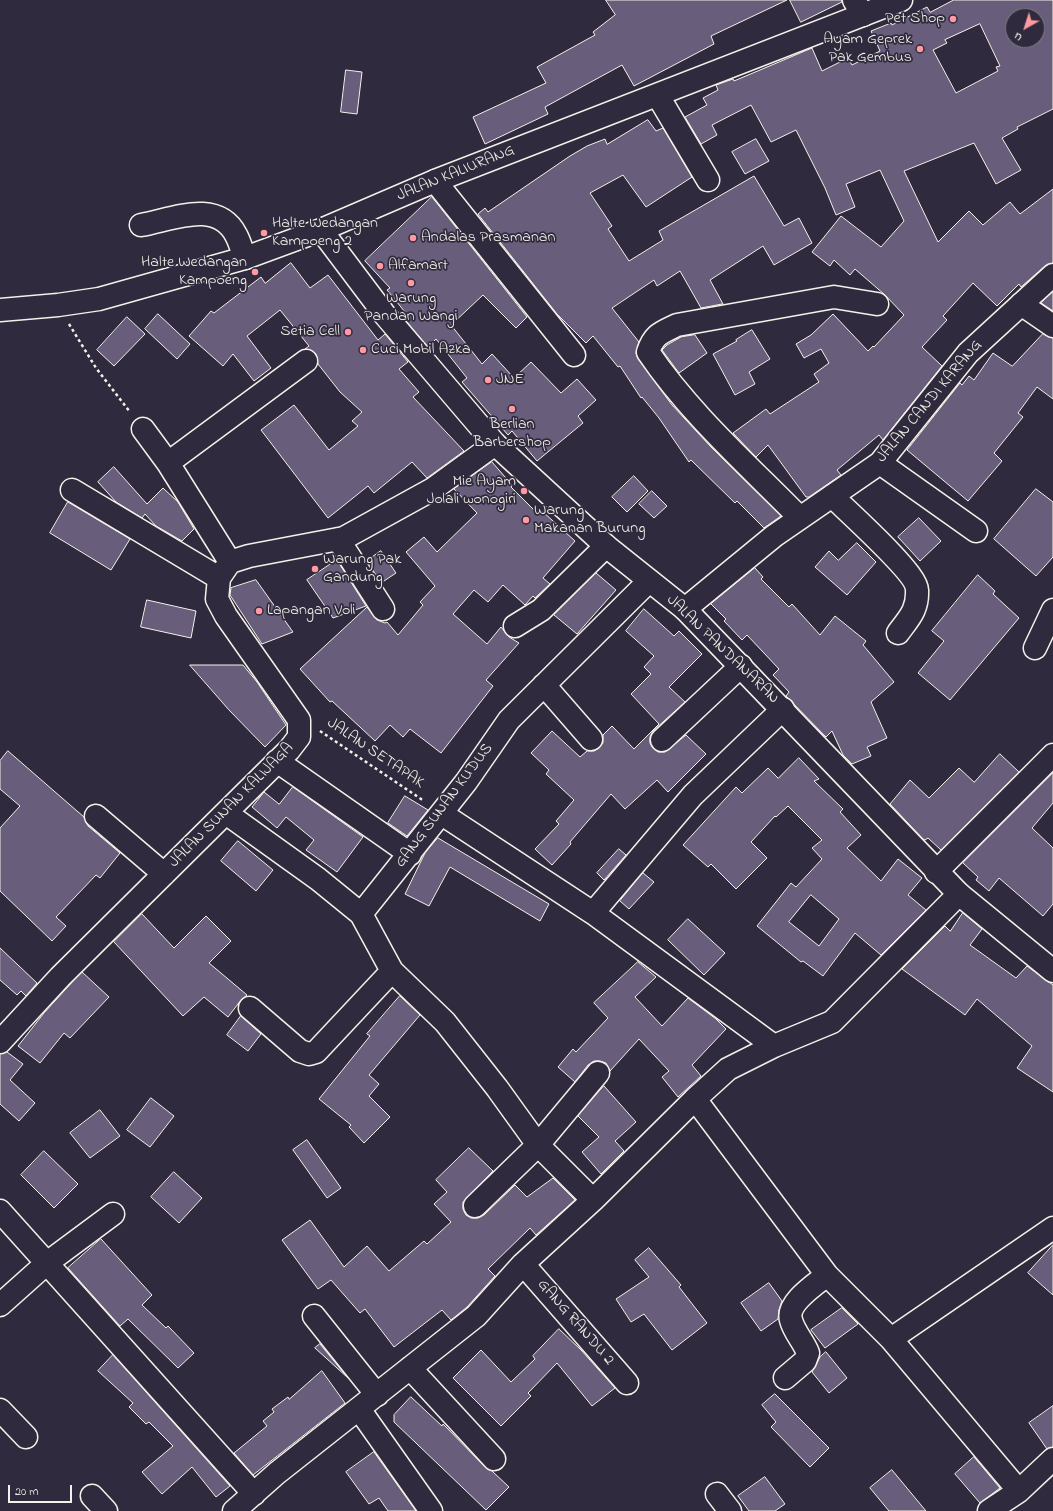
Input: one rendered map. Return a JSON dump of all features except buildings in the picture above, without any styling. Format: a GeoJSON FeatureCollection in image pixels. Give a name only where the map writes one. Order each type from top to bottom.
{"type":"FeatureCollection","features":[{"type":"Feature","properties":{"kind":"street","name":"JALAN KALIURANG"},"geometry":{"type":"LineString","coordinates":[[0,310],[58,305],[99,299],[245,258],[321,230],[435,181],[658,96],[859,8],[901,0]]}},
{"type":"Feature","properties":{"kind":"street"},"geometry":{"type":"LineString","coordinates":[[658,96],[708,180]]}},
{"type":"Feature","properties":{"kind":"street"},"geometry":{"type":"LineString","coordinates":[[435,181],[574,355]]}},
{"type":"Feature","properties":{"kind":"street"},"geometry":{"type":"LineString","coordinates":[[141,225],[192,213],[211,215],[227,223],[232,229],[245,258]]}},
{"type":"Feature","properties":{"kind":"street","name":"JALAN PANDANARAN"},"geometry":{"type":"LineString","coordinates":[[321,230],[385,315],[495,444],[606,546],[685,609],[936,872],[959,894],[1053,971]]}},
{"type":"Feature","properties":{"kind":"street","name":"JALAN CANDI KARANG"},"geometry":{"type":"LineString","coordinates":[[685,609],[774,536],[880,463],[968,353],[1053,275]]}},
{"type":"Feature","properties":{"kind":"street"},"geometry":{"type":"LineString","coordinates":[[800,518],[705,421],[663,374],[648,352],[651,343],[656,335],[677,325],[834,297],[877,304]]}},
{"type":"Feature","properties":{"kind":"street"},"geometry":{"type":"LineString","coordinates":[[1021,304],[1053,326]]}},
{"type":"Feature","properties":{"kind":"street"},"geometry":{"type":"LineString","coordinates":[[168,463],[306,361]]}},
{"type":"Feature","properties":{"kind":"street"},"geometry":{"type":"LineString","coordinates":[[143,429],[168,463],[225,570]]}},
{"type":"Feature","properties":{"kind":"street"},"geometry":{"type":"LineString","coordinates":[[225,570],[249,556],[344,538],[433,489],[495,444]]}},
{"type":"Feature","properties":{"kind":"street"},"geometry":{"type":"LineString","coordinates":[[880,463],[976,531]]}},
{"type":"Feature","properties":{"kind":"street"},"geometry":{"type":"LineString","coordinates":[[72,490],[225,570]]}},
{"type":"Feature","properties":{"kind":"street"},"geometry":{"type":"LineString","coordinates":[[832,496],[908,571],[918,588],[915,610],[898,632]]}},
{"type":"Feature","properties":{"kind":"street"},"geometry":{"type":"LineString","coordinates":[[338,539],[383,609]]}},
{"type":"Feature","properties":{"kind":"street"},"geometry":{"type":"LineString","coordinates":[[515,626],[541,610],[606,546]]}},
{"type":"Feature","properties":{"kind":"street","name":"JALAN SUNAN KALIJAGA"},"geometry":{"type":"LineString","coordinates":[[2,1036],[278,761],[299,737],[299,720],[223,610],[217,599],[225,570]]}},
{"type":"Feature","properties":{"kind":"street","name":"GANG SUNAN KUDUS"},"geometry":{"type":"LineString","coordinates":[[361,914],[442,814],[509,720],[649,581]]}},
{"type":"Feature","properties":{"kind":"street"},"geometry":{"type":"LineString","coordinates":[[1035,648],[1053,610]]}},
{"type":"Feature","properties":{"kind":"street"},"geometry":{"type":"LineString","coordinates":[[662,740],[741,666]]}},
{"type":"Feature","properties":{"kind":"street"},"geometry":{"type":"LineString","coordinates":[[544,685],[591,739]]}},
{"type":"Feature","properties":{"kind":"street"},"geometry":{"type":"LineString","coordinates":[[593,913],[693,795],[782,709]]}},
{"type":"Feature","properties":{"kind":"street"},"geometry":{"type":"LineString","coordinates":[[936,872],[1053,756]]}},
{"type":"Feature","properties":{"kind":"street"},"geometry":{"type":"LineString","coordinates":[[278,761],[410,854]]}},
{"type":"Feature","properties":{"kind":"street"},"geometry":{"type":"LineString","coordinates":[[226,813],[318,880],[361,914],[392,971],[445,1022],[497,1088],[538,1145],[593,1200]]}},
{"type":"Feature","properties":{"kind":"street"},"geometry":{"type":"LineString","coordinates":[[442,814],[593,913],[774,1046]]}},
{"type":"Feature","properties":{"kind":"street"},"geometry":{"type":"LineString","coordinates":[[96,816],[164,874]]}},
{"type":"Feature","properties":{"kind":"street"},"geometry":{"type":"LineString","coordinates":[[234,1511],[277,1473],[476,1316],[524,1264],[593,1200],[695,1099],[728,1069],[774,1046],[832,1022],[959,894]]}},
{"type":"Feature","properties":{"kind":"street"},"geometry":{"type":"LineString","coordinates":[[250,1008],[300,1051],[309,1054],[316,1052],[392,971]]}},
{"type":"Feature","properties":{"kind":"street"},"geometry":{"type":"LineString","coordinates":[[475,1206],[538,1145],[598,1074]]}},
{"type":"Feature","properties":{"kind":"street"},"geometry":{"type":"LineString","coordinates":[[695,1099],[827,1275],[891,1338],[1019,1492]]}},
{"type":"Feature","properties":{"kind":"street"},"geometry":{"type":"LineString","coordinates":[[0,1211],[254,1494]]}},
{"type":"Feature","properties":{"kind":"street"},"geometry":{"type":"LineString","coordinates":[[0,1305],[47,1263],[113,1214]]}},
{"type":"Feature","properties":{"kind":"street"},"geometry":{"type":"LineString","coordinates":[[891,1338],[1053,1228]]}},
{"type":"Feature","properties":{"kind":"street","name":"GANG RANDU 2"},"geometry":{"type":"LineString","coordinates":[[524,1264],[627,1383]]}},
{"type":"Feature","properties":{"kind":"street"},"geometry":{"type":"LineString","coordinates":[[785,1378],[805,1361],[808,1353],[790,1319],[790,1311],[795,1302],[827,1275]]}},
{"type":"Feature","properties":{"kind":"street"},"geometry":{"type":"LineString","coordinates":[[314,1316],[376,1394]]}},
{"type":"Feature","properties":{"kind":"street"},"geometry":{"type":"LineString","coordinates":[[410,1368],[494,1459]]}},
{"type":"Feature","properties":{"kind":"street"},"geometry":{"type":"LineString","coordinates":[[359,1409],[431,1511]]}},
{"type":"Feature","properties":{"kind":"street"},"geometry":{"type":"LineString","coordinates":[[0,1410],[26,1437]]}},
{"type":"Feature","properties":{"kind":"street"},"geometry":{"type":"LineString","coordinates":[[989,1511],[1019,1492],[1053,1459]]}},
{"type":"Feature","properties":{"kind":"street"},"geometry":{"type":"LineString","coordinates":[[716,1494],[730,1511]]}},
{"type":"Feature","properties":{"kind":"path"},"geometry":{"type":"LineString","coordinates":[[58,305],[96,368],[143,429]]}},
{"type":"Feature","properties":{"kind":"path","name":"JALAN SETAPAK"},"geometry":{"type":"LineString","coordinates":[[294,714],[442,814]]}},
{"type":"Feature","properties":{"kind":"place","name":"Pet Shop"},"geometry":{"type":"Point","coordinates":[953,19]}},
{"type":"Feature","properties":{"kind":"place","name":"Ayam Geprek Pak Gembus"},"geometry":{"type":"Point","coordinates":[920,49]}},
{"type":"Feature","properties":{"kind":"place","name":"Halte Wedangan Kampoeng 2"},"geometry":{"type":"Point","coordinates":[264,233]}},
{"type":"Feature","properties":{"kind":"place","name":"Andalas Prasmanan"},"geometry":{"type":"Point","coordinates":[413,238]}},
{"type":"Feature","properties":{"kind":"place","name":"Alfamart"},"geometry":{"type":"Point","coordinates":[380,266]}},
{"type":"Feature","properties":{"kind":"place","name":"Halte Wedangan Kampoeng"},"geometry":{"type":"Point","coordinates":[255,272]}},
{"type":"Feature","properties":{"kind":"place","name":"Warung Pandan Wangi"},"geometry":{"type":"Point","coordinates":[411,283]}},
{"type":"Feature","properties":{"kind":"place","name":"Setia Cell"},"geometry":{"type":"Point","coordinates":[348,332]}},
{"type":"Feature","properties":{"kind":"place","name":"Cuci Mobil Azka"},"geometry":{"type":"Point","coordinates":[363,350]}},
{"type":"Feature","properties":{"kind":"place","name":"JNE"},"geometry":{"type":"Point","coordinates":[488,380]}},
{"type":"Feature","properties":{"kind":"place","name":"Berlian Barbershop"},"geometry":{"type":"Point","coordinates":[512,409]}},
{"type":"Feature","properties":{"kind":"place","name":"Mie Ayam Jolali wonogiri"},"geometry":{"type":"Point","coordinates":[524,491]}},
{"type":"Feature","properties":{"kind":"place","name":"Warung Makanan Burung"},"geometry":{"type":"Point","coordinates":[526,520]}},
{"type":"Feature","properties":{"kind":"place","name":"Warung Pak Gandung"},"geometry":{"type":"Point","coordinates":[315,569]}},
{"type":"Feature","properties":{"kind":"place","name":"Lapangan Voli"},"geometry":{"type":"Point","coordinates":[259,611]}}]}
